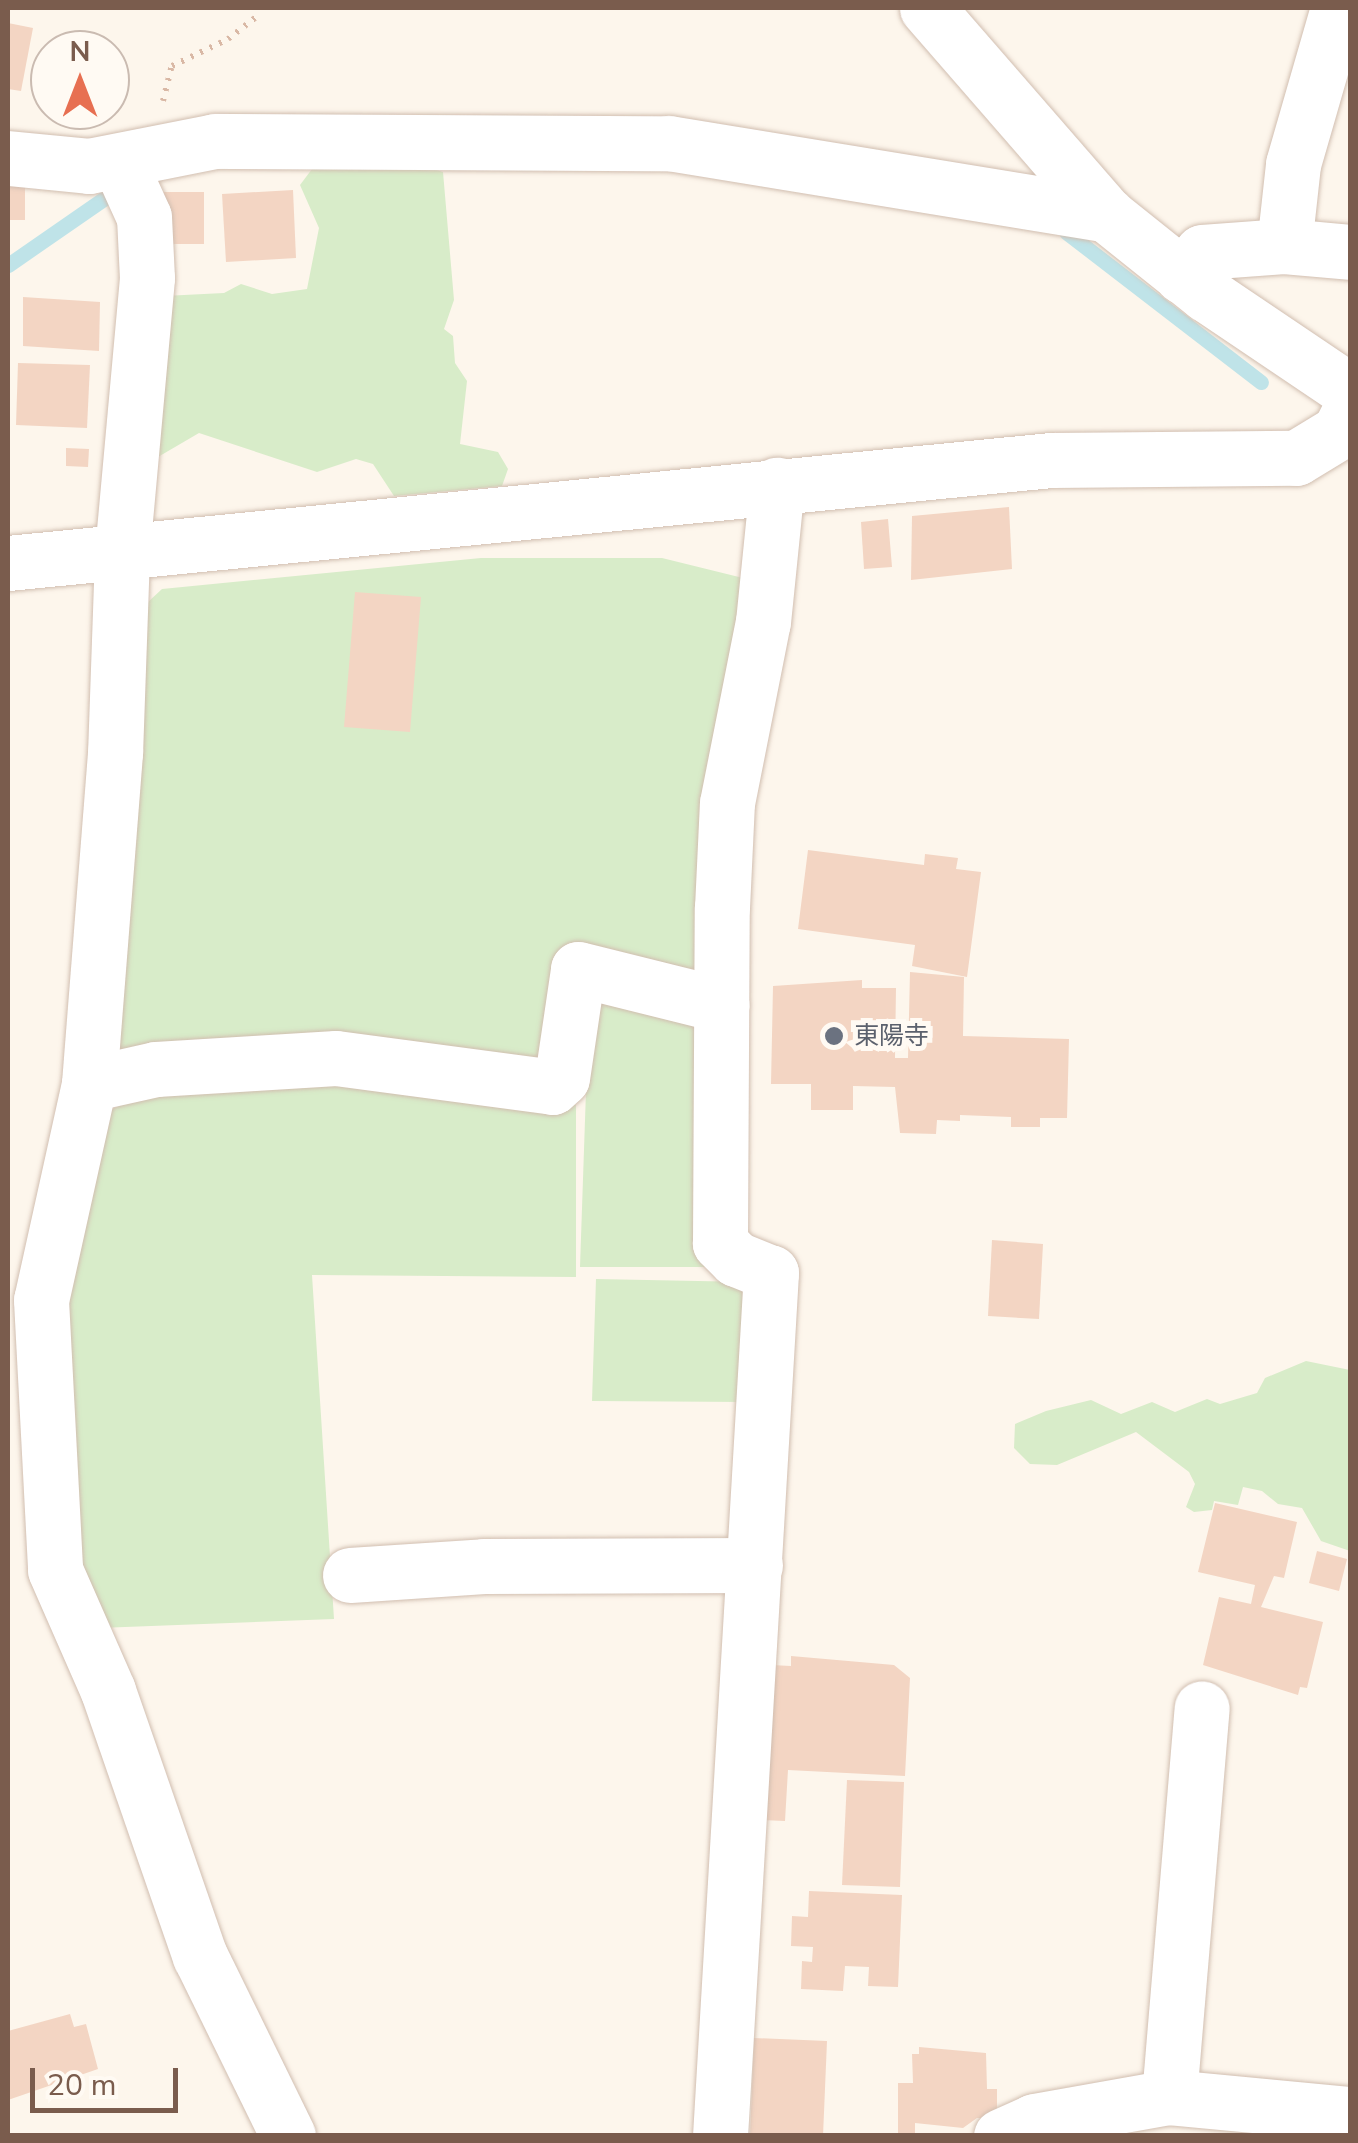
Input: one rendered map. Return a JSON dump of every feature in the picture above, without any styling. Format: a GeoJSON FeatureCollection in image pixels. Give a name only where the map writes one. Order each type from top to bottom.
{"type":"FeatureCollection","features":[{"type":"Feature","properties":{"kind":"street"},"geometry":{"type":"LineString","coordinates":[[1284,246],[1293,164],[1338,8]]}},
{"type":"Feature","properties":{"kind":"street"},"geometry":{"type":"LineString","coordinates":[[929,9],[1107,215],[1182,276],[1350,391]]}},
{"type":"Feature","properties":{"kind":"street"},"geometry":{"type":"LineString","coordinates":[[8,158],[89,166],[215,141],[669,143],[1107,215]]}},
{"type":"Feature","properties":{"kind":"street"},"geometry":{"type":"LineString","coordinates":[[142,155],[147,278],[122,554],[115,753],[89,1084],[40,1300],[55,1570],[108,1690],[200,1956],[288,2136]]}},
{"type":"Feature","properties":{"kind":"street"},"geometry":{"type":"LineString","coordinates":[[1182,276],[1202,252],[1284,246],[1350,252]]}},
{"type":"Feature","properties":{"kind":"street"},"geometry":{"type":"LineString","coordinates":[[8,563],[776,484],[1051,460],[1296,458],[1338,432],[1350,410]]}},
{"type":"Feature","properties":{"kind":"street"},"geometry":{"type":"LineString","coordinates":[[720,2136],[770,1273],[736,1259],[720,1243],[727,803],[763,622],[776,484]]}},
{"type":"Feature","properties":{"kind":"street"},"geometry":{"type":"LineString","coordinates":[[89,1084],[156,1069],[336,1058],[552,1087],[562,1078],[578,969],[722,1005]]}},
{"type":"Feature","properties":{"kind":"street"},"geometry":{"type":"LineString","coordinates":[[350,1575],[484,1566],[755,1566]]}},
{"type":"Feature","properties":{"kind":"street"},"geometry":{"type":"LineString","coordinates":[[1169,2097],[1202,1708]]}},
{"type":"Feature","properties":{"kind":"street"},"geometry":{"type":"LineString","coordinates":[[1002,2136],[1034,2121],[1169,2097],[1350,2114]]}},
{"type":"Feature","properties":{"kind":"path"},"geometry":{"type":"LineString","coordinates":[[142,155],[164,80],[172,66],[228,39],[260,15]]}},
{"type":"Feature","properties":{"kind":"green space"},"geometry":{"type":"Polygon","coordinates":[[[343,164],[418,164],[443,172],[454,300],[444,329],[453,336],[455,363],[467,381],[460,444],[498,452],[508,469],[502,486],[394,496],[373,464],[356,459],[317,472],[199,433],[146,464],[164,296],[224,293],[241,284],[272,294],[307,289],[319,228],[300,185],[312,169],[343,164]]]}},
{"type":"Feature","properties":{"kind":"green space"},"geometry":{"type":"Polygon","coordinates":[[[481,558],[662,558],[743,578],[697,969],[689,981],[562,952],[535,1069],[118,1055],[134,615],[162,589],[481,558]]]}},
{"type":"Feature","properties":{"kind":"green space"},"geometry":{"type":"Polygon","coordinates":[[[602,995],[688,1014],[709,1035],[709,1267],[580,1267],[589,1003],[602,995]]]}},
{"type":"Feature","properties":{"kind":"green space"},"geometry":{"type":"Polygon","coordinates":[[[328,1075],[576,1105],[576,1277],[312,1275],[334,1619],[99,1628],[73,1557],[60,1291],[96,1118],[160,1084],[328,1075]]]}},
{"type":"Feature","properties":{"kind":"green space"},"geometry":{"type":"Polygon","coordinates":[[[596,1279],[749,1282],[745,1402],[592,1401],[596,1279]]]}},
{"type":"Feature","properties":{"kind":"green space"},"geometry":{"type":"Polygon","coordinates":[[[1306,1361],[1350,1370],[1350,1551],[1321,1541],[1302,1508],[1278,1504],[1262,1491],[1243,1487],[1238,1505],[1214,1501],[1212,1510],[1194,1512],[1186,1507],[1195,1484],[1189,1472],[1136,1432],[1057,1465],[1030,1464],[1014,1448],[1015,1424],[1046,1411],[1091,1400],[1121,1414],[1152,1402],[1175,1412],[1207,1399],[1220,1404],[1257,1393],[1265,1378],[1306,1361]]]}},
{"type":"Feature","properties":{"kind":"building"},"geometry":{"type":"Polygon","coordinates":[[[8,23],[33,28],[21,91],[8,89],[8,23]]]}},
{"type":"Feature","properties":{"kind":"building"},"geometry":{"type":"Polygon","coordinates":[[[8,182],[25,182],[25,220],[8,220],[8,182]]]}},
{"type":"Feature","properties":{"kind":"building"},"geometry":{"type":"Polygon","coordinates":[[[293,190],[296,258],[226,262],[222,194],[293,190]]]}},
{"type":"Feature","properties":{"kind":"building"},"geometry":{"type":"Polygon","coordinates":[[[161,192],[204,192],[204,244],[161,244],[161,192]]]}},
{"type":"Feature","properties":{"kind":"building"},"geometry":{"type":"Polygon","coordinates":[[[23,297],[100,302],[99,351],[23,346],[23,297]]]}},
{"type":"Feature","properties":{"kind":"building"},"geometry":{"type":"Polygon","coordinates":[[[18,363],[90,365],[87,428],[16,425],[18,363]]]}},
{"type":"Feature","properties":{"kind":"building"},"geometry":{"type":"Polygon","coordinates":[[[66,448],[89,449],[88,467],[66,466],[66,448]]]}},
{"type":"Feature","properties":{"kind":"building"},"geometry":{"type":"Polygon","coordinates":[[[1009,507],[1012,569],[911,580],[912,516],[1009,507]]]}},
{"type":"Feature","properties":{"kind":"building"},"geometry":{"type":"Polygon","coordinates":[[[888,519],[892,567],[864,569],[861,522],[888,519]]]}},
{"type":"Feature","properties":{"kind":"building"},"geometry":{"type":"Polygon","coordinates":[[[355,592],[421,597],[410,732],[344,727],[355,592]]]}},
{"type":"Feature","properties":{"kind":"building"},"geometry":{"type":"Polygon","coordinates":[[[808,850],[924,865],[925,854],[958,858],[956,869],[981,872],[967,977],[912,966],[915,945],[798,929],[808,850]]]}},
{"type":"Feature","properties":{"kind":"building"},"geometry":{"type":"Polygon","coordinates":[[[910,972],[964,977],[963,1036],[1069,1039],[1067,1118],[1040,1118],[1040,1127],[1011,1127],[1011,1117],[960,1115],[960,1121],[937,1120],[936,1134],[900,1133],[895,1087],[853,1086],[853,1110],[811,1110],[811,1084],[771,1084],[773,986],[862,980],[862,988],[896,988],[895,1058],[908,1058],[910,972]]]}},
{"type":"Feature","properties":{"kind":"building"},"geometry":{"type":"Polygon","coordinates":[[[992,1240],[1043,1244],[1039,1319],[988,1316],[992,1240]]]}},
{"type":"Feature","properties":{"kind":"building"},"geometry":{"type":"Polygon","coordinates":[[[1215,1503],[1297,1522],[1284,1578],[1274,1576],[1261,1607],[1323,1622],[1307,1688],[1300,1687],[1298,1695],[1203,1665],[1219,1597],[1251,1604],[1255,1585],[1198,1572],[1215,1503]]]}},
{"type":"Feature","properties":{"kind":"building"},"geometry":{"type":"Polygon","coordinates":[[[1317,1551],[1347,1559],[1339,1591],[1309,1583],[1317,1551]]]}},
{"type":"Feature","properties":{"kind":"building"},"geometry":{"type":"Polygon","coordinates":[[[791,1656],[894,1665],[910,1678],[905,1776],[788,1770],[785,1821],[760,1820],[771,1665],[791,1666],[791,1656]]]}},
{"type":"Feature","properties":{"kind":"building"},"geometry":{"type":"Polygon","coordinates":[[[847,1780],[904,1782],[900,1887],[842,1885],[847,1780]]]}},
{"type":"Feature","properties":{"kind":"building"},"geometry":{"type":"Polygon","coordinates":[[[809,1891],[902,1895],[898,1987],[868,1986],[869,1967],[845,1966],[843,1991],[801,1989],[802,1961],[812,1962],[813,1947],[791,1946],[792,1916],[808,1917],[809,1891]]]}},
{"type":"Feature","properties":{"kind":"building"},"geometry":{"type":"Polygon","coordinates":[[[70,2014],[74,2027],[86,2024],[98,2069],[8,2100],[8,2031],[70,2014]]]}},
{"type":"Feature","properties":{"kind":"building"},"geometry":{"type":"Polygon","coordinates":[[[754,2038],[827,2041],[823,2136],[750,2136],[754,2038]]]}},
{"type":"Feature","properties":{"kind":"building"},"geometry":{"type":"Polygon","coordinates":[[[919,2047],[986,2053],[987,2089],[997,2089],[997,2118],[977,2118],[963,2128],[915,2123],[915,2133],[898,2133],[898,2083],[913,2083],[912,2054],[919,2054],[919,2047]]]}},
{"type":"Feature","properties":{"kind":"waterway"},"geometry":{"type":"LineString","coordinates":[[8,265],[109,195]]}},
{"type":"Feature","properties":{"kind":"waterway"},"geometry":{"type":"LineString","coordinates":[[1066,232],[1261,382]]}},
{"type":"Feature","properties":{"kind":"place","name":"東陽寺"},"geometry":{"type":"Point","coordinates":[834,1036]}}]}
